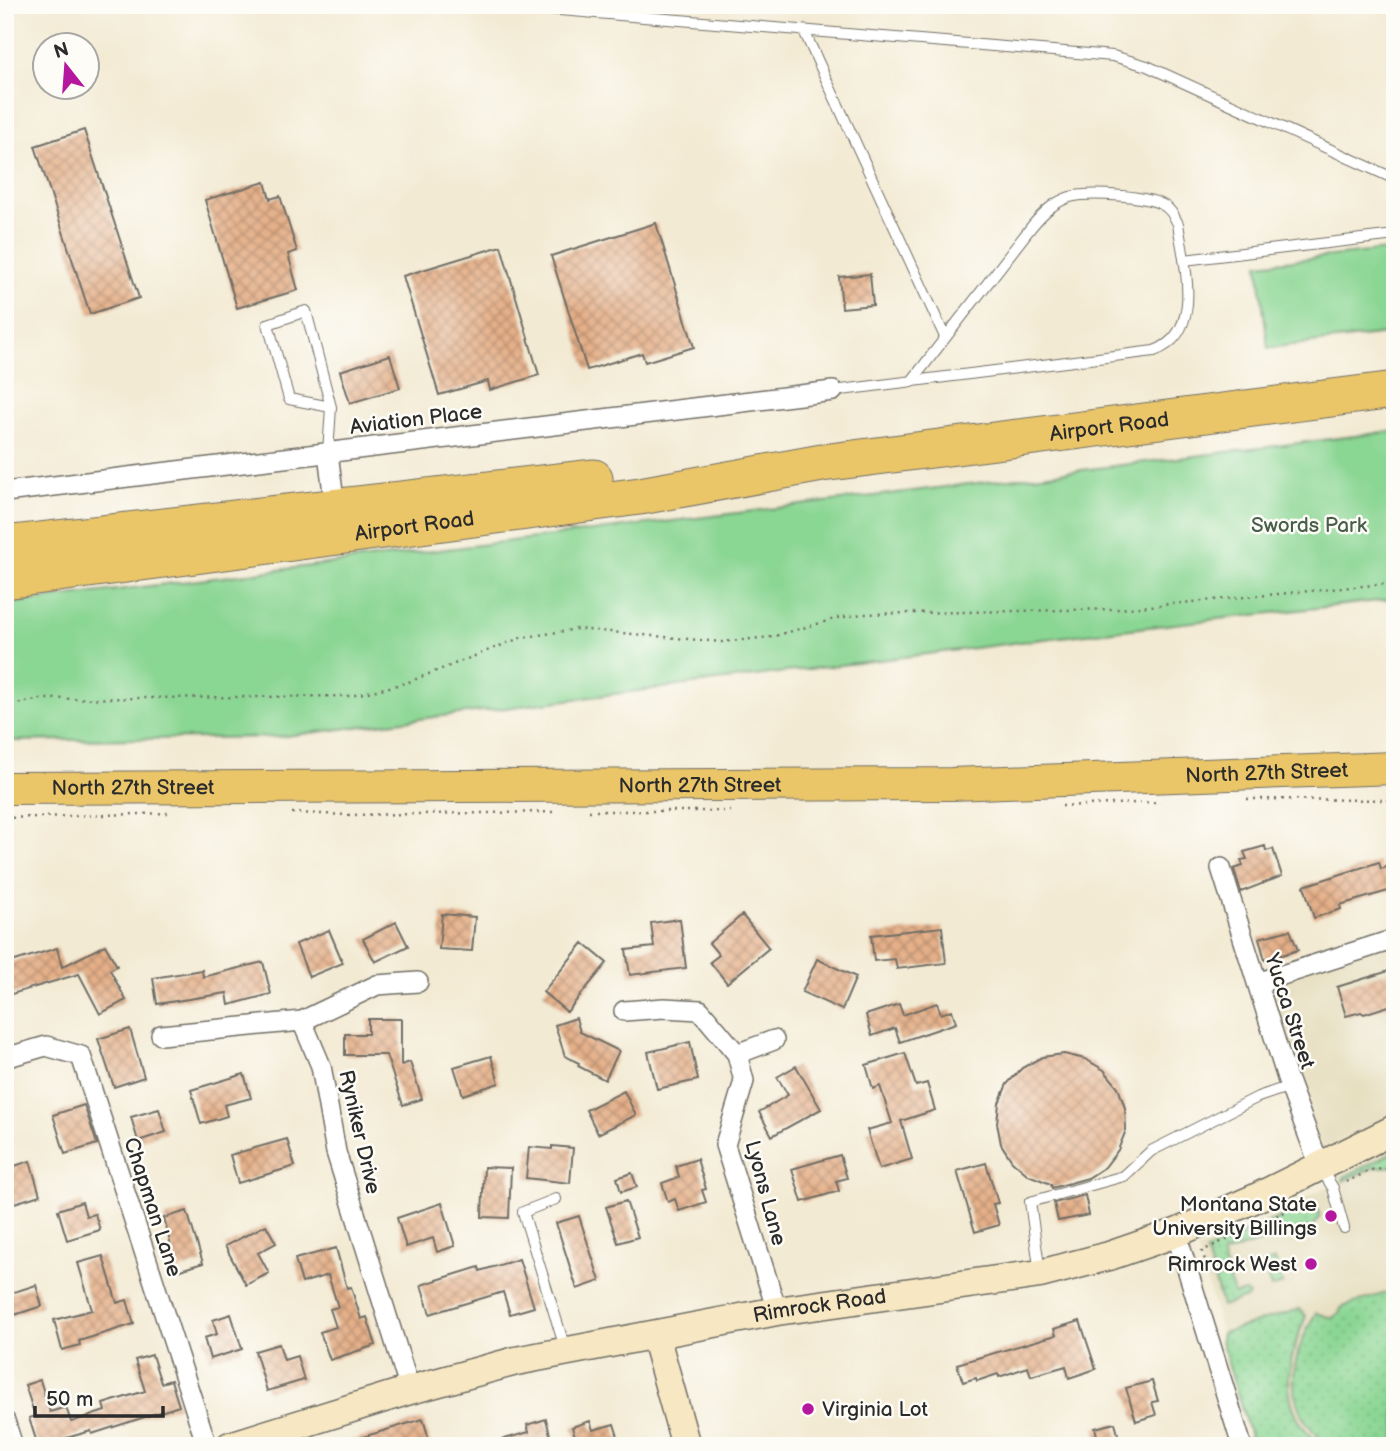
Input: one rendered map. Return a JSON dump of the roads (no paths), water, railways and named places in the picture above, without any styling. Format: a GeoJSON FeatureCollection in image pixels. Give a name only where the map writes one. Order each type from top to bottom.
{"type":"FeatureCollection","features":[{"type":"Feature","properties":{"kind":"highway","name":"Airport Road"},"geometry":{"type":"LineString","coordinates":[[5,580],[636,473],[822,463],[1395,390]]}},
{"type":"Feature","properties":{"kind":"highway","name":"Airport Road"},"geometry":{"type":"LineString","coordinates":[[5,545],[336,522]]}},
{"type":"Feature","properties":{"kind":"main road","name":"North 27th Street"},"geometry":{"type":"LineString","coordinates":[[5,788],[951,784],[1386,769]]}},
{"type":"Feature","properties":{"kind":"main road","name":"Rimrock Road"},"geometry":{"type":"LineString","coordinates":[[230,1446],[410,1390],[516,1361],[777,1311],[1040,1273],[1109,1256],[1176,1233],[1256,1198],[1330,1176],[1395,1129]]}},
{"type":"Feature","properties":{"kind":"main road"},"geometry":{"type":"LineString","coordinates":[[655,1335],[686,1446]]}},
{"type":"Feature","properties":{"kind":"street","name":"Aviation Place"},"geometry":{"type":"LineString","coordinates":[[5,492],[833,391]]}},
{"type":"Feature","properties":{"kind":"street"},"geometry":{"type":"LineString","coordinates":[[328,453],[336,522]]}},
{"type":"Feature","properties":{"kind":"street","name":"Yucca Street"},"geometry":{"type":"LineString","coordinates":[[1221,868],[1290,1086],[1330,1176]]}},
{"type":"Feature","properties":{"kind":"street"},"geometry":{"type":"LineString","coordinates":[[1257,982],[1395,939]]}},
{"type":"Feature","properties":{"kind":"street"},"geometry":{"type":"LineString","coordinates":[[161,1035],[302,1021],[377,985],[418,982]]}},
{"type":"Feature","properties":{"kind":"street"},"geometry":{"type":"LineString","coordinates":[[624,1011],[664,1008],[699,1010],[737,1054],[774,1040]]}},
{"type":"Feature","properties":{"kind":"street","name":"Ryniker Drive"},"geometry":{"type":"LineString","coordinates":[[302,1021],[321,1066],[336,1152],[410,1390]]}},
{"type":"Feature","properties":{"kind":"street","name":"Chapman Lane"},"geometry":{"type":"LineString","coordinates":[[5,1058],[46,1046],[81,1056],[207,1446]]}},
{"type":"Feature","properties":{"kind":"street","name":"Lyons Lane"},"geometry":{"type":"LineString","coordinates":[[737,1054],[744,1081],[725,1145],[777,1311]]}},
{"type":"Feature","properties":{"kind":"street"},"geometry":{"type":"LineString","coordinates":[[1176,1233],[1242,1446]]}},
{"type":"Feature","properties":{"kind":"street"},"geometry":{"type":"LineString","coordinates":[[5,1421],[13,1446]]}},
{"type":"Feature","properties":{"kind":"lane"},"geometry":{"type":"LineString","coordinates":[[499,5],[1122,58],[1147,66],[1395,179]]}},
{"type":"Feature","properties":{"kind":"lane"},"geometry":{"type":"LineString","coordinates":[[804,31],[946,337]]}},
{"type":"Feature","properties":{"kind":"lane"},"geometry":{"type":"LineString","coordinates":[[833,391],[911,382],[1154,351],[1165,347],[1181,329],[1188,305],[1178,224],[1167,206],[1143,198],[1082,195],[1070,197],[1050,207],[911,382]]}},
{"type":"Feature","properties":{"kind":"lane"},"geometry":{"type":"LineString","coordinates":[[1184,260],[1395,235]]}},
{"type":"Feature","properties":{"kind":"lane"},"geometry":{"type":"LineString","coordinates":[[328,453],[331,407],[306,311],[268,324],[289,399],[331,407]]}},
{"type":"Feature","properties":{"kind":"lane"},"geometry":{"type":"LineString","coordinates":[[1040,1273],[1030,1202],[1124,1177],[1151,1151],[1258,1097],[1290,1086]]}},
{"type":"Feature","properties":{"kind":"lane"},"geometry":{"type":"LineString","coordinates":[[1330,1176],[1345,1228]]}},
{"type":"Feature","properties":{"kind":"lane"},"geometry":{"type":"LineString","coordinates":[[556,1199],[523,1212],[566,1351]]}},
{"type":"Feature","properties":{"kind":"place","name":"Montana State University Billings"},"geometry":{"type":"Point","coordinates":[1331,1216]}},
{"type":"Feature","properties":{"kind":"place","name":"Rimrock West"},"geometry":{"type":"Point","coordinates":[1311,1264]}},
{"type":"Feature","properties":{"kind":"place","name":"Virginia Lot"},"geometry":{"type":"Point","coordinates":[808,1409]}},
{"type":"Feature","properties":{"kind":"park label","name":"Swords Park"},"geometry":{"type":"Point","coordinates":[1309,525]}}]}
